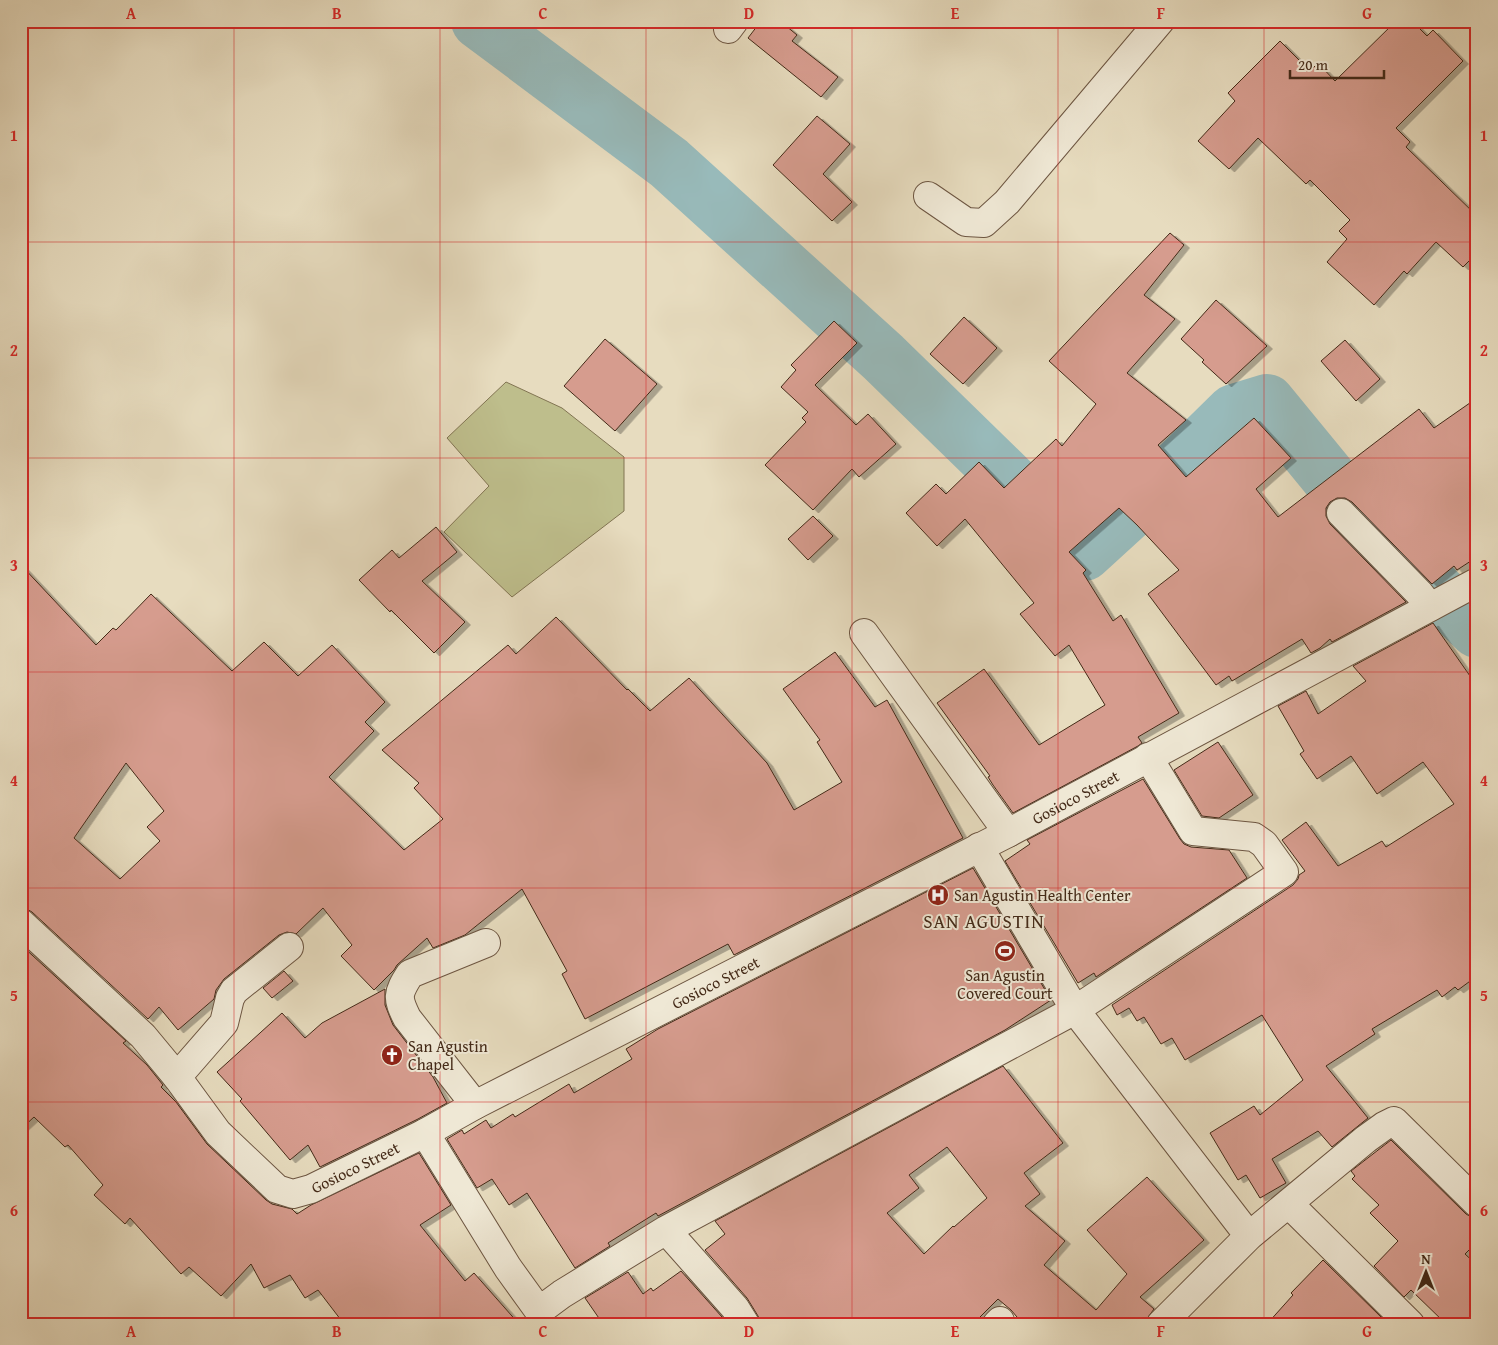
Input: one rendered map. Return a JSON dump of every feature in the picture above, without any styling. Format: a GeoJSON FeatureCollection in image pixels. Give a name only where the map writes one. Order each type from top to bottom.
{"type":"FeatureCollection","features":[{"type":"Feature","properties":{"kind":"street"},"geometry":{"type":"LineString","coordinates":[[928,196],[966,222],[984,223],[1007,202],[1160,21]]}},
{"type":"Feature","properties":{"kind":"street"},"geometry":{"type":"LineString","coordinates":[[1341,513],[1419,593],[1449,597]]}},
{"type":"Feature","properties":{"kind":"street","name":"Gosioco Street"},"geometry":{"type":"LineString","coordinates":[[21,923],[143,1036],[177,1077],[218,1133],[277,1189],[292,1194],[311,1189],[425,1133],[475,1105],[1008,833],[1449,597]]}},
{"type":"Feature","properties":{"kind":"street"},"geometry":{"type":"LineString","coordinates":[[864,633],[1008,833]]}},
{"type":"Feature","properties":{"kind":"street"},"geometry":{"type":"LineString","coordinates":[[425,1133],[508,1268],[545,1317],[562,1294],[666,1230],[1075,1010],[1284,872],[1264,844],[1254,837],[1193,831],[1148,758]]}},
{"type":"Feature","properties":{"kind":"street"},"geometry":{"type":"LineString","coordinates":[[979,847],[1075,1010],[1249,1236]]}},
{"type":"Feature","properties":{"kind":"street"},"geometry":{"type":"LineString","coordinates":[[475,1105],[407,1018],[399,1002],[403,984],[410,974],[486,943]]}},
{"type":"Feature","properties":{"kind":"street"},"geometry":{"type":"LineString","coordinates":[[177,1077],[224,1023],[230,998],[234,991],[289,947]]}},
{"type":"Feature","properties":{"kind":"street"},"geometry":{"type":"LineString","coordinates":[[1161,1324],[1249,1236],[1366,1139],[1394,1121],[1477,1203]]}},
{"type":"Feature","properties":{"kind":"street"},"geometry":{"type":"LineString","coordinates":[[1289,1204],[1410,1324]]}},
{"type":"Feature","properties":{"kind":"street"},"geometry":{"type":"LineString","coordinates":[[666,1230],[735,1308],[745,1324]]}},
{"type":"Feature","properties":{"kind":"green space"},"geometry":{"type":"Polygon","coordinates":[[[506,382],[562,408],[624,457],[624,511],[512,597],[444,532],[489,486],[447,438],[506,382]]]}},
{"type":"Feature","properties":{"kind":"building"},"geometry":{"type":"Polygon","coordinates":[[[761,21],[780,21],[797,35],[792,41],[838,77],[821,97],[748,38],[761,21]]]}},
{"type":"Feature","properties":{"kind":"building"},"geometry":{"type":"Polygon","coordinates":[[[1396,21],[1412,21],[1427,36],[1433,30],[1463,61],[1396,128],[1410,142],[1406,147],[1477,216],[1477,253],[1463,267],[1436,242],[1407,274],[1404,271],[1374,305],[1327,262],[1347,239],[1339,231],[1350,220],[1310,180],[1306,184],[1258,138],[1229,169],[1198,141],[1235,101],[1228,93],[1280,41],[1310,71],[1318,63],[1335,81],[1396,21]]]}},
{"type":"Feature","properties":{"kind":"building"},"geometry":{"type":"Polygon","coordinates":[[[817,116],[850,144],[823,174],[852,202],[832,221],[773,165],[817,116]]]}},
{"type":"Feature","properties":{"kind":"building"},"geometry":{"type":"Polygon","coordinates":[[[1170,233],[1184,245],[1144,295],[1175,319],[1127,373],[1186,420],[1158,445],[1186,477],[1254,418],[1291,458],[1256,489],[1278,517],[1419,409],[1434,428],[1477,398],[1477,557],[1457,570],[1454,566],[1432,584],[1352,502],[1345,498],[1337,498],[1330,502],[1326,508],[1326,516],[1330,524],[1406,602],[1332,642],[1330,639],[1311,653],[1302,639],[1232,681],[1229,676],[1216,685],[1148,594],[1179,570],[1119,508],[1069,552],[1086,570],[1083,573],[1113,621],[1121,615],[1179,713],[1138,737],[1142,743],[1138,746],[1013,813],[988,777],[990,776],[937,703],[984,669],[1039,745],[1105,705],[1069,645],[1055,656],[1020,614],[1034,603],[965,519],[937,546],[906,513],[936,484],[946,494],[979,462],[1004,488],[1056,439],[1062,446],[1096,404],[1049,361],[1170,233]]]}},
{"type":"Feature","properties":{"kind":"building"},"geometry":{"type":"Polygon","coordinates":[[[1216,300],[1267,346],[1226,384],[1181,339],[1216,300]]]}},
{"type":"Feature","properties":{"kind":"building"},"geometry":{"type":"Polygon","coordinates":[[[964,317],[997,348],[963,384],[930,354],[964,317]]]}},
{"type":"Feature","properties":{"kind":"building"},"geometry":{"type":"Polygon","coordinates":[[[834,321],[857,343],[815,385],[856,425],[868,414],[896,444],[859,477],[852,469],[813,510],[765,465],[806,422],[802,418],[808,412],[781,387],[796,370],[791,365],[834,321]]]}},
{"type":"Feature","properties":{"kind":"building"},"geometry":{"type":"Polygon","coordinates":[[[605,339],[657,384],[615,431],[564,386],[605,339]]]}},
{"type":"Feature","properties":{"kind":"building"},"geometry":{"type":"Polygon","coordinates":[[[1345,340],[1380,379],[1356,401],[1321,361],[1345,340]]]}},
{"type":"Feature","properties":{"kind":"building"},"geometry":{"type":"Polygon","coordinates":[[[813,516],[833,536],[808,560],[788,539],[813,516]]]}},
{"type":"Feature","properties":{"kind":"building"},"geometry":{"type":"Polygon","coordinates":[[[436,527],[457,552],[422,581],[465,622],[434,653],[359,580],[392,550],[399,558],[436,527]]]}},
{"type":"Feature","properties":{"kind":"building"},"geometry":{"type":"Polygon","coordinates":[[[21,565],[96,645],[113,628],[116,630],[151,594],[232,671],[264,642],[298,676],[332,645],[385,702],[365,722],[374,731],[329,777],[404,850],[443,819],[414,788],[419,783],[382,750],[508,645],[516,654],[556,617],[650,711],[689,678],[767,763],[794,810],[842,782],[817,742],[820,740],[783,689],[835,652],[875,707],[887,700],[963,838],[734,955],[728,944],[585,1019],[562,974],[567,971],[522,889],[465,935],[433,948],[427,938],[397,965],[374,990],[341,956],[352,945],[323,908],[296,934],[287,932],[279,935],[224,979],[216,990],[214,999],[178,1030],[159,1007],[148,1019],[32,912],[21,908],[21,565]],[[126,763],[74,838],[120,879],[160,841],[147,827],[164,811],[126,763]]]}},
{"type":"Feature","properties":{"kind":"building"},"geometry":{"type":"Polygon","coordinates":[[[1433,623],[1477,686],[1477,976],[1458,990],[1455,987],[1442,997],[1437,990],[1372,1029],[1375,1034],[1326,1066],[1368,1118],[1332,1147],[1318,1131],[1272,1159],[1286,1183],[1260,1198],[1246,1175],[1238,1180],[1210,1133],[1254,1106],[1260,1115],[1303,1080],[1262,1015],[1185,1060],[1172,1038],[1161,1044],[1144,1017],[1137,1021],[1129,1008],[1117,1015],[1112,1005],[1293,885],[1299,875],[1305,871],[1282,840],[1306,822],[1338,866],[1382,841],[1386,847],[1454,804],[1423,762],[1377,794],[1351,756],[1317,779],[1300,754],[1304,751],[1278,706],[1306,691],[1318,714],[1366,681],[1353,666],[1433,623]]]}},
{"type":"Feature","properties":{"kind":"building"},"geometry":{"type":"Polygon","coordinates":[[[1218,742],[1253,795],[1219,818],[1202,816],[1174,770],[1218,742]]]}},
{"type":"Feature","properties":{"kind":"building"},"geometry":{"type":"Polygon","coordinates":[[[1143,779],[1184,844],[1191,847],[1229,850],[1247,878],[1096,977],[1094,973],[1078,983],[1005,861],[1030,844],[1027,840],[1143,779]]]}},
{"type":"Feature","properties":{"kind":"building"},"geometry":{"type":"Polygon","coordinates":[[[973,868],[1051,1000],[1005,1030],[658,1216],[656,1213],[608,1243],[610,1246],[575,1268],[527,1193],[509,1205],[492,1179],[477,1188],[447,1139],[462,1130],[464,1134],[486,1120],[491,1128],[513,1114],[515,1117],[569,1084],[574,1093],[632,1059],[626,1049],[658,1029],[973,868]]]}},
{"type":"Feature","properties":{"kind":"building"},"geometry":{"type":"Polygon","coordinates":[[[21,945],[126,1041],[123,1043],[147,1065],[163,1085],[161,1087],[176,1102],[207,1144],[272,1204],[292,1209],[297,1214],[311,1205],[419,1153],[451,1205],[420,1225],[465,1281],[474,1273],[519,1324],[344,1324],[318,1290],[305,1298],[290,1275],[264,1288],[251,1264],[221,1296],[189,1267],[181,1274],[130,1218],[125,1224],[94,1195],[103,1185],[68,1145],[65,1147],[34,1117],[21,1129],[21,945]]]}},
{"type":"Feature","properties":{"kind":"building"},"geometry":{"type":"Polygon","coordinates":[[[284,971],[293,981],[272,998],[263,988],[284,971]]]}},
{"type":"Feature","properties":{"kind":"building"},"geometry":{"type":"Polygon","coordinates":[[[385,989],[385,1005],[393,1025],[433,1077],[447,1103],[320,1167],[308,1145],[290,1160],[240,1101],[242,1099],[217,1072],[282,1013],[305,1038],[322,1023],[385,989]]]}},
{"type":"Feature","properties":{"kind":"building"},"geometry":{"type":"Polygon","coordinates":[[[1003,1066],[1063,1143],[1024,1173],[1040,1194],[1025,1206],[1065,1241],[1044,1265],[1096,1310],[1127,1274],[1087,1230],[1147,1177],[1204,1240],[1140,1297],[1154,1309],[1143,1324],[1023,1324],[998,1299],[973,1324],[761,1324],[747,1298],[705,1250],[725,1234],[715,1221],[1003,1066]],[[947,1147],[909,1175],[919,1188],[887,1213],[924,1254],[953,1226],[987,1198],[947,1147]]]}},
{"type":"Feature","properties":{"kind":"building"},"geometry":{"type":"Polygon","coordinates":[[[1391,1140],[1466,1214],[1477,1218],[1477,1242],[1465,1254],[1477,1265],[1477,1324],[1446,1324],[1411,1290],[1404,1297],[1374,1266],[1398,1241],[1370,1213],[1379,1205],[1352,1179],[1355,1176],[1351,1171],[1391,1140]]]}},
{"type":"Feature","properties":{"kind":"building"},"geometry":{"type":"Polygon","coordinates":[[[1323,1260],[1383,1319],[1379,1324],[1267,1324],[1293,1295],[1291,1293],[1323,1260]]]}},
{"type":"Feature","properties":{"kind":"building"},"geometry":{"type":"Polygon","coordinates":[[[681,1271],[726,1324],[603,1324],[585,1298],[628,1272],[643,1294],[651,1288],[653,1291],[681,1271]]]}},
{"type":"Feature","properties":{"kind":"waterway"},"geometry":{"type":"LineString","coordinates":[[479,21],[669,163],[883,357],[1084,553],[1175,470],[1234,412],[1267,402],[1363,519],[1477,630]]}},
{"type":"Feature","properties":{"kind":"place","name":"San Agustin Health Center"},"geometry":{"type":"Point","coordinates":[938,895]}},
{"type":"Feature","properties":{"kind":"place","name":"San Agustin Covered Court"},"geometry":{"type":"Point","coordinates":[1005,951]}},
{"type":"Feature","properties":{"kind":"place","name":"San Agustin Chapel"},"geometry":{"type":"Point","coordinates":[392,1055]}},
{"type":"Feature","properties":{"kind":"district","name":"SAN AGUSTIN"},"geometry":{"type":"Point","coordinates":[984,921]}}]}
